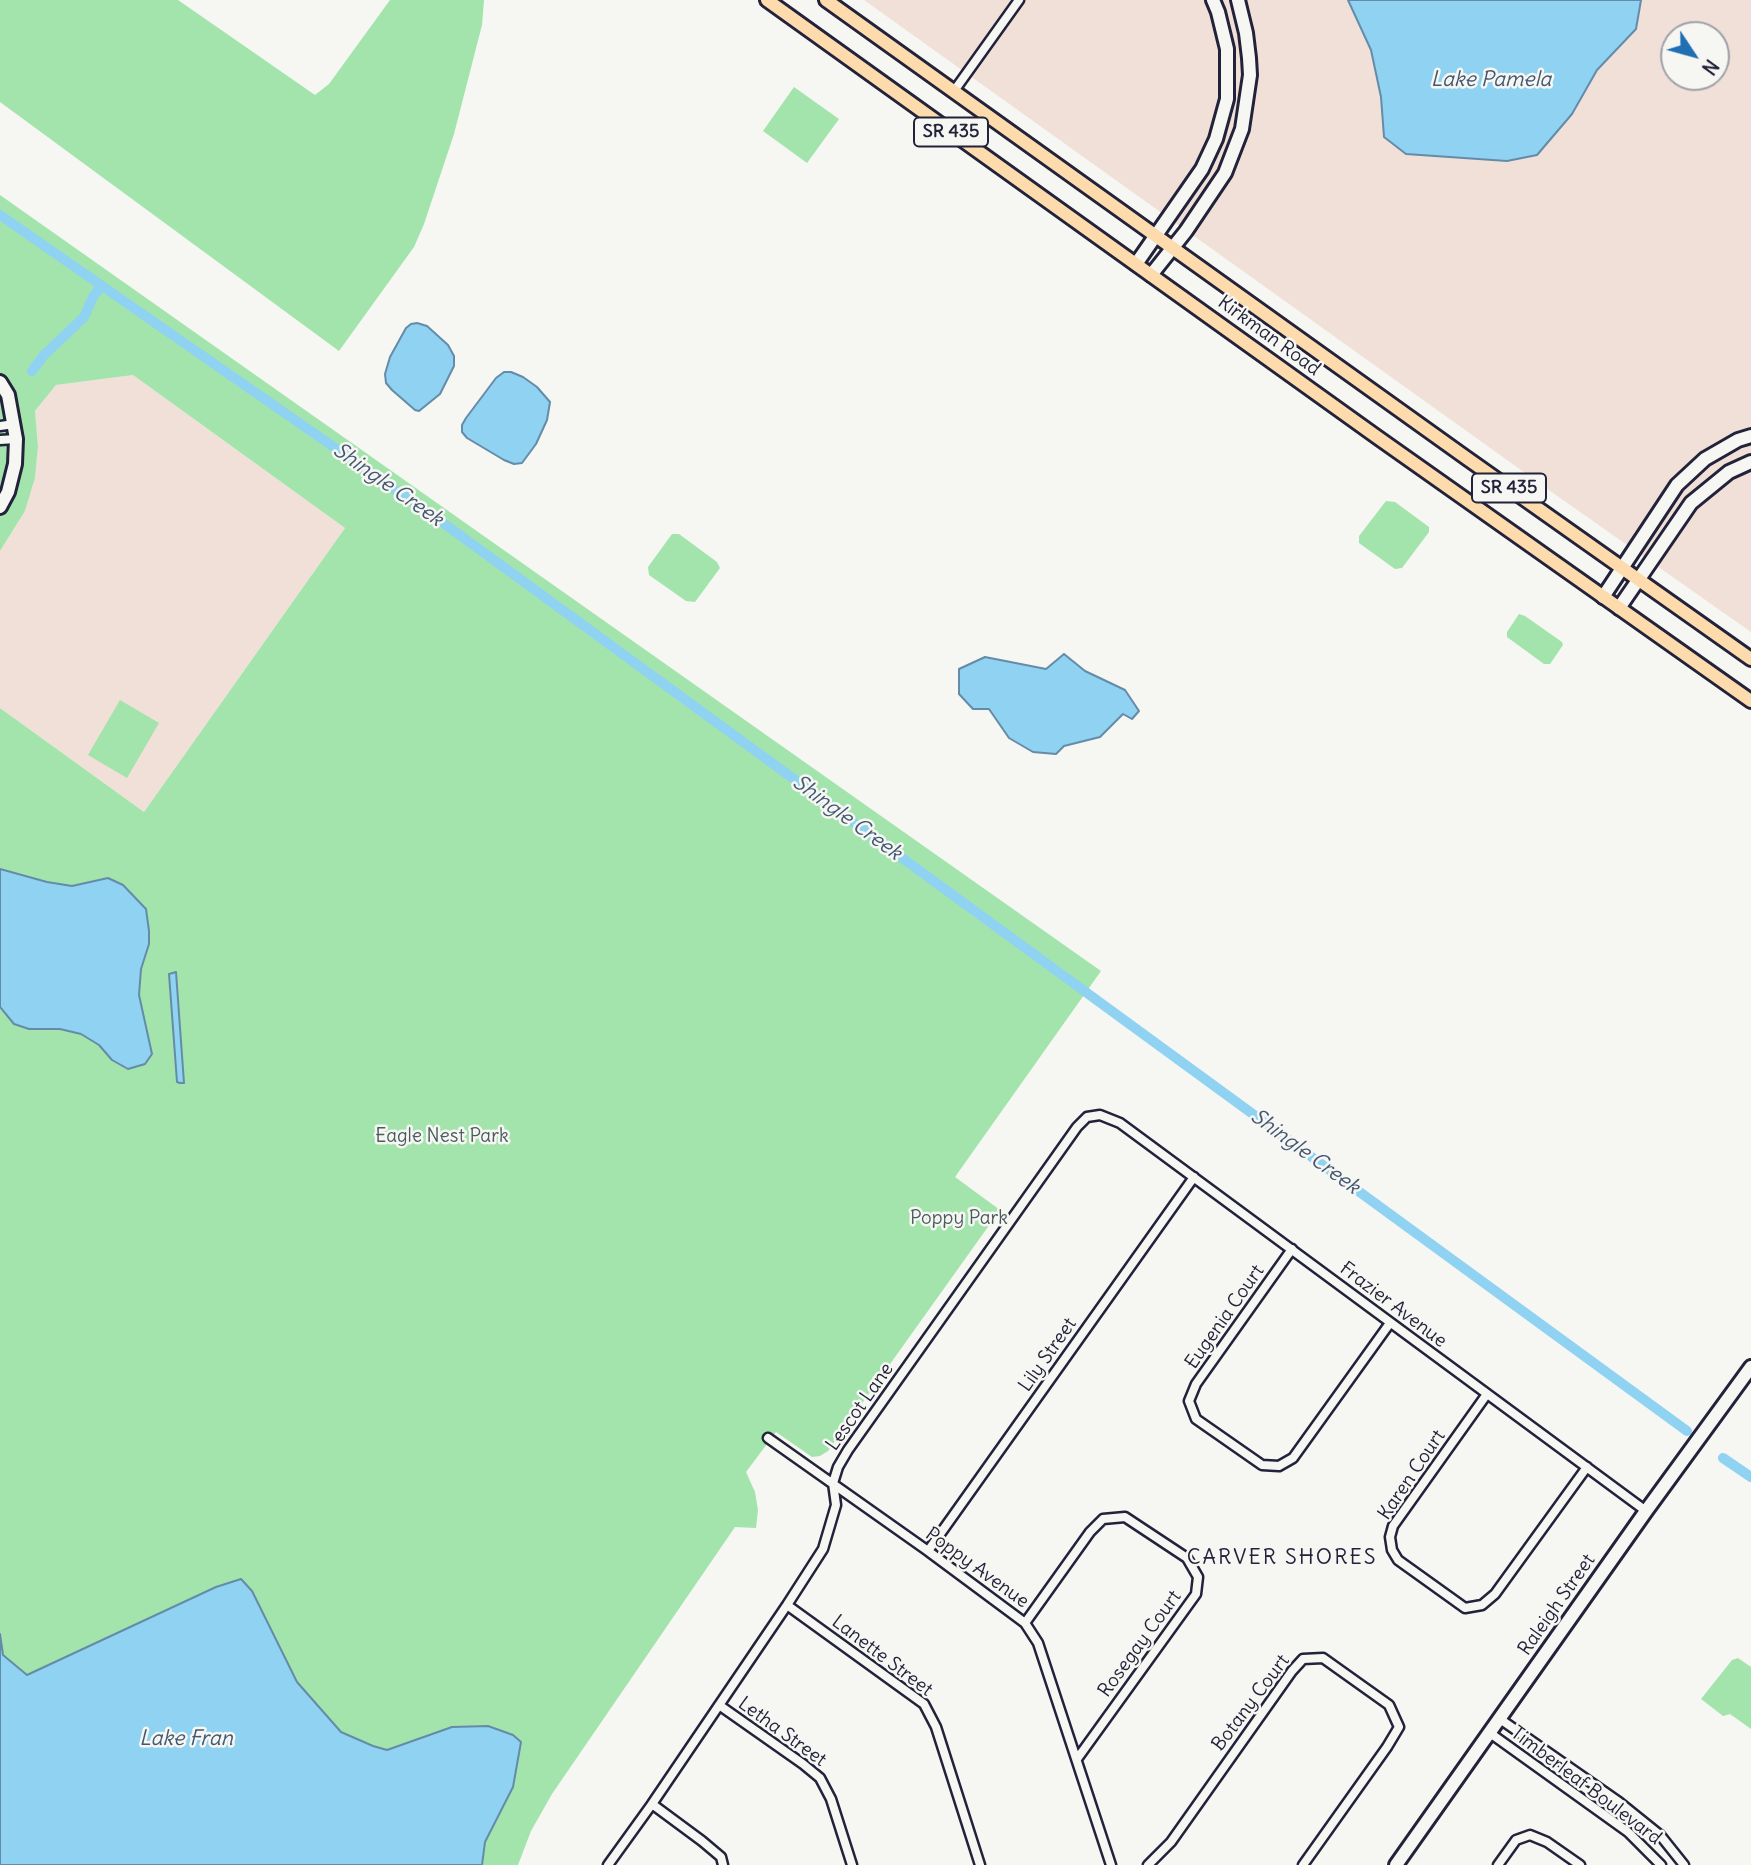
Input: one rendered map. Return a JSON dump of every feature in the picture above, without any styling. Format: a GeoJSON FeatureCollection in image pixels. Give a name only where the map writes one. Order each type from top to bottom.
{"type":"FeatureCollection","features":[{"type":"Feature","properties":{"kind":"main road","name":"Kirkman Road"},"geometry":{"type":"LineString","coordinates":[[767,0],[1751,701]]}},
{"type":"Feature","properties":{"kind":"main road","name":"Kirkman Road"},"geometry":{"type":"LineString","coordinates":[[826,0],[1751,659]]}},
{"type":"Feature","properties":{"kind":"street"},"geometry":{"type":"LineString","coordinates":[[954,91],[1019,0]]}},
{"type":"Feature","properties":{"kind":"street"},"geometry":{"type":"LineString","coordinates":[[1136,264],[1202,169],[1216,139],[1227,99],[1227,49],[1213,0]]}},
{"type":"Feature","properties":{"kind":"street"},"geometry":{"type":"LineString","coordinates":[[1151,275],[1225,173],[1242,129],[1250,75],[1246,33],[1238,0]]}},
{"type":"Feature","properties":{"kind":"street"},"geometry":{"type":"LineString","coordinates":[[0,382],[8,395],[16,439],[15,464],[8,492],[0,507]]}},
{"type":"Feature","properties":{"kind":"street"},"geometry":{"type":"LineString","coordinates":[[0,426],[14,424]]}},
{"type":"Feature","properties":{"kind":"street"},"geometry":{"type":"LineString","coordinates":[[1603,597],[1677,485],[1705,459],[1738,440],[1751,436]]}},
{"type":"Feature","properties":{"kind":"street"},"geometry":{"type":"LineString","coordinates":[[0,440],[16,439]]}},
{"type":"Feature","properties":{"kind":"street"},"geometry":{"type":"LineString","coordinates":[[1619,608],[1691,503],[1729,472],[1751,462]]}},
{"type":"Feature","properties":{"kind":"street","name":"Lescot Lane"},"geometry":{"type":"LineString","coordinates":[[608,1865],[788,1605],[823,1549],[836,1505],[833,1483],[848,1450],[1077,1127],[1087,1117],[1100,1115],[1120,1123]]}},
{"type":"Feature","properties":{"kind":"street","name":"Frazier Avenue"},"geometry":{"type":"LineString","coordinates":[[1120,1123],[1646,1511]]}},
{"type":"Feature","properties":{"kind":"street","name":"Lily Street"},"geometry":{"type":"LineString","coordinates":[[928,1551],[1194,1177]]}},
{"type":"Feature","properties":{"kind":"street","name":"Eugenia Court"},"geometry":{"type":"LineString","coordinates":[[1292,1250],[1196,1384],[1189,1401],[1196,1419],[1262,1465],[1279,1466],[1293,1458],[1390,1323]]}},
{"type":"Feature","properties":{"kind":"street","name":"Raleigh Street"},"geometry":{"type":"LineString","coordinates":[[1396,1865],[1751,1367]]}},
{"type":"Feature","properties":{"kind":"street","name":"Karen Court"},"geometry":{"type":"LineString","coordinates":[[1488,1394],[1393,1526],[1390,1537],[1392,1550],[1398,1560],[1465,1608],[1482,1605],[1496,1594],[1587,1467]]}},
{"type":"Feature","properties":{"kind":"street","name":"Poppy Avenue"},"geometry":{"type":"LineString","coordinates":[[768,1438],[1025,1623],[1038,1643],[1111,1865]]}},
{"type":"Feature","properties":{"kind":"street","name":"Rosegay Court"},"geometry":{"type":"LineString","coordinates":[[1025,1623],[1090,1532],[1103,1519],[1125,1517],[1187,1559],[1198,1577],[1196,1594],[1077,1759]]}},
{"type":"Feature","properties":{"kind":"street","name":"Lanette Street"},"geometry":{"type":"LineString","coordinates":[[788,1605],[924,1704],[936,1727],[980,1865]]}},
{"type":"Feature","properties":{"kind":"street","name":"Botany Court"},"geometry":{"type":"LineString","coordinates":[[1148,1865],[1171,1842],[1292,1671],[1303,1659],[1323,1658],[1389,1705],[1399,1727],[1303,1865]]}},
{"type":"Feature","properties":{"kind":"street","name":"Letha Street"},"geometry":{"type":"LineString","coordinates":[[719,1705],[820,1779],[831,1798],[852,1865]]}},
{"type":"Feature","properties":{"kind":"street","name":"Timberleaf Boulevard"},"geometry":{"type":"LineString","coordinates":[[1500,1719],[1619,1802],[1660,1835],[1684,1865]]}},
{"type":"Feature","properties":{"kind":"street","name":"Timberleaf Boulevard"},"geometry":{"type":"LineString","coordinates":[[1490,1733],[1628,1832],[1661,1865]]}},
{"type":"Feature","properties":{"kind":"street"},"geometry":{"type":"LineString","coordinates":[[652,1804],[721,1857],[723,1865]]}},
{"type":"Feature","properties":{"kind":"street"},"geometry":{"type":"LineString","coordinates":[[1498,1865],[1516,1840],[1530,1835],[1547,1842],[1580,1865]]}},
{"type":"Feature","properties":{"kind":"shaded area"},"geometry":{"type":"Polygon","coordinates":[[[864,0],[1751,0],[1751,632],[1563,500],[864,0]]]}},
{"type":"Feature","properties":{"kind":"shaded area"},"geometry":{"type":"Polygon","coordinates":[[[133,375],[345,528],[144,812],[0,708],[0,551],[25,511],[35,478],[38,446],[35,411],[56,385],[133,375]]]}},
{"type":"Feature","properties":{"kind":"green space"},"geometry":{"type":"Polygon","coordinates":[[[0,0],[178,0],[315,95],[329,84],[390,0],[484,0],[482,25],[454,134],[424,224],[414,247],[339,351],[0,102],[0,0]]]}},
{"type":"Feature","properties":{"kind":"green space"},"geometry":{"type":"Polygon","coordinates":[[[794,87],[839,119],[807,163],[763,131],[794,87]]]}},
{"type":"Feature","properties":{"kind":"green space","name":"Eagle Nest Park"},"geometry":{"type":"Polygon","coordinates":[[[0,195],[1101,971],[955,1177],[1000,1210],[828,1451],[812,1457],[776,1432],[746,1472],[755,1492],[758,1510],[756,1528],[735,1527],[552,1794],[531,1831],[518,1865],[0,1865],[0,708],[144,812],[345,528],[133,375],[56,385],[35,411],[38,446],[35,478],[25,511],[0,551],[0,195]]]}},
{"type":"Feature","properties":{"kind":"green space"},"geometry":{"type":"Polygon","coordinates":[[[1386,501],[1395,502],[1429,527],[1429,532],[1402,568],[1395,569],[1359,543],[1359,536],[1386,501]]]}},
{"type":"Feature","properties":{"kind":"green space"},"geometry":{"type":"Polygon","coordinates":[[[672,534],[679,534],[717,562],[720,568],[695,602],[686,601],[649,575],[648,567],[672,534]]]}},
{"type":"Feature","properties":{"kind":"green space"},"geometry":{"type":"Polygon","coordinates":[[[1519,614],[1562,642],[1563,645],[1550,664],[1544,664],[1507,637],[1507,632],[1519,614]]]}},
{"type":"Feature","properties":{"kind":"green space"},"geometry":{"type":"Polygon","coordinates":[[[120,700],[159,723],[127,778],[88,755],[120,700]]]}},
{"type":"Feature","properties":{"kind":"green space"},"geometry":{"type":"Polygon","coordinates":[[[1738,1658],[1751,1667],[1751,1729],[1730,1714],[1723,1716],[1701,1699],[1732,1660],[1738,1658]]]}},
{"type":"Feature","properties":{"kind":"water","name":"Lake Pamela"},"geometry":{"type":"Polygon","coordinates":[[[1348,0],[1641,0],[1636,29],[1597,70],[1572,114],[1537,155],[1507,161],[1406,154],[1384,137],[1381,97],[1371,50],[1348,0]]]}},
{"type":"Feature","properties":{"kind":"water"},"geometry":{"type":"Polygon","coordinates":[[[417,323],[427,326],[448,345],[454,356],[454,366],[440,394],[419,411],[392,390],[386,383],[385,374],[390,357],[406,328],[417,323]]]}},
{"type":"Feature","properties":{"kind":"water"},"geometry":{"type":"Polygon","coordinates":[[[504,372],[523,377],[537,387],[550,402],[547,420],[536,444],[522,463],[514,464],[504,460],[467,438],[462,432],[466,418],[496,378],[504,372]]]}},
{"type":"Feature","properties":{"kind":"water"},"geometry":{"type":"Polygon","coordinates":[[[1064,654],[1085,671],[1125,690],[1139,711],[1132,719],[1123,714],[1100,737],[1064,746],[1056,754],[1033,752],[1009,738],[989,709],[973,709],[959,694],[959,669],[985,657],[1046,669],[1064,654]]]}},
{"type":"Feature","properties":{"kind":"water"},"geometry":{"type":"Polygon","coordinates":[[[0,869],[72,886],[108,878],[123,885],[146,909],[149,944],[141,969],[139,995],[152,1054],[145,1064],[128,1069],[112,1060],[99,1045],[81,1034],[60,1029],[29,1029],[14,1024],[0,1007],[0,869]]]}},
{"type":"Feature","properties":{"kind":"water"},"geometry":{"type":"Polygon","coordinates":[[[176,972],[184,1083],[177,1082],[169,974],[176,972]]]}},
{"type":"Feature","properties":{"kind":"water","name":"Lake Fran"},"geometry":{"type":"Polygon","coordinates":[[[241,1579],[252,1591],[297,1682],[341,1732],[387,1750],[452,1727],[488,1726],[513,1735],[521,1742],[513,1787],[485,1842],[482,1865],[0,1865],[0,1634],[3,1655],[27,1675],[216,1587],[241,1579]]]}},
{"type":"Feature","properties":{"kind":"waterway","name":"Shingle Creek"},"geometry":{"type":"LineString","coordinates":[[0,215],[446,525],[1687,1431]]}},
{"type":"Feature","properties":{"kind":"waterway"},"geometry":{"type":"LineString","coordinates":[[32,371],[44,355],[84,317],[101,286]]}},
{"type":"Feature","properties":{"kind":"waterway","name":"Shingle Creek"},"geometry":{"type":"LineString","coordinates":[[1723,1458],[1751,1477]]}},
{"type":"Feature","properties":{"kind":"district","name":"CARVER SHORES"},"geometry":{"type":"Point","coordinates":[1282,1558]}},
{"type":"Feature","properties":{"kind":"park label","name":"Poppy Park"},"geometry":{"type":"Point","coordinates":[959,1219]}}]}
